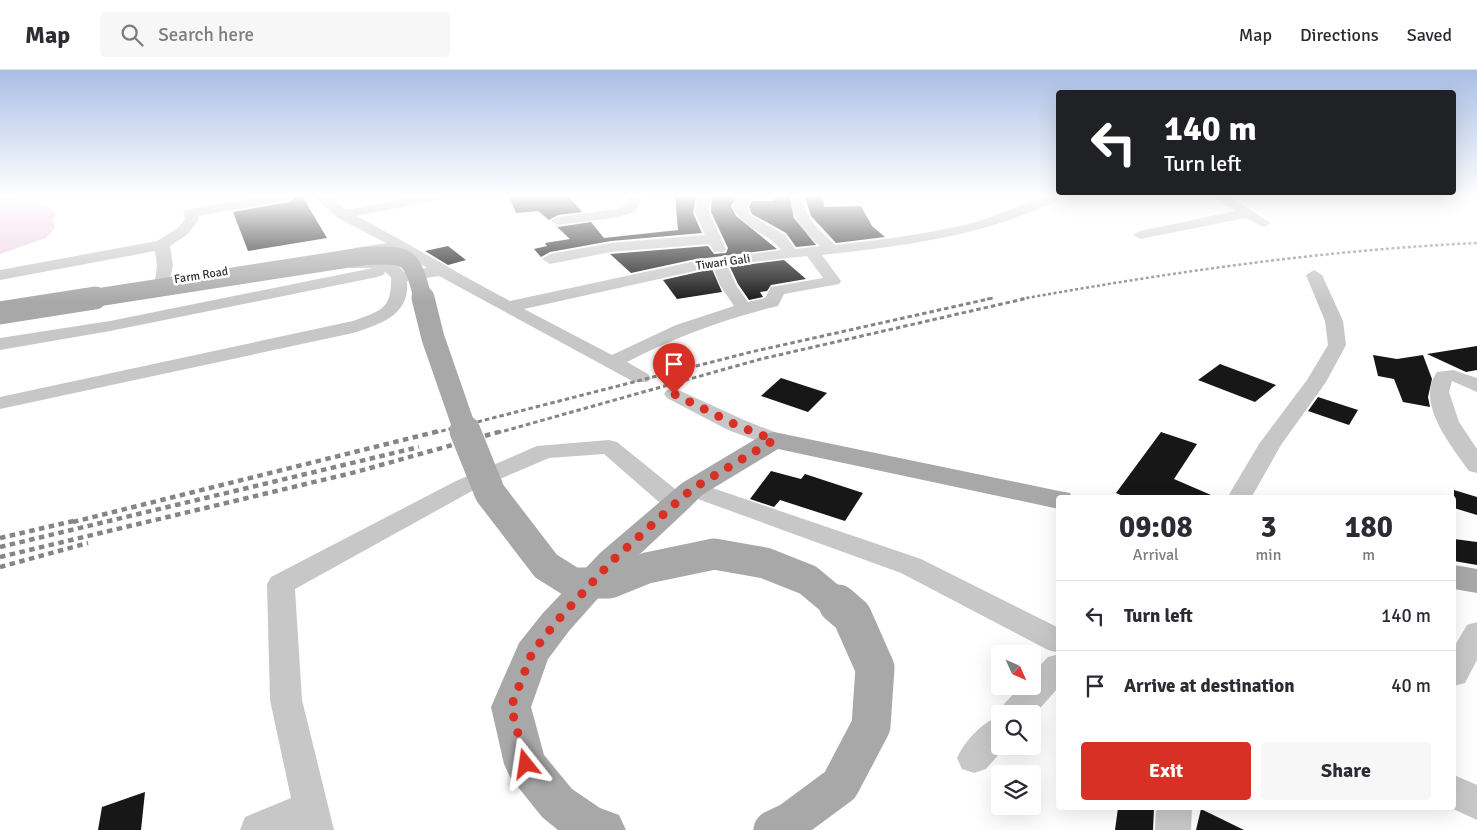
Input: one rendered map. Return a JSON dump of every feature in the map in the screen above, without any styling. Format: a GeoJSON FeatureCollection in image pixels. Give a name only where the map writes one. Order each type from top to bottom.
{"type":"FeatureCollection","features":[{"type":"Feature","properties":{"kind":"main road"},"geometry":{"type":"LineString","coordinates":[[0,313],[365,256],[393,255],[410,260],[416,270],[432,338],[453,400],[490,493],[546,566],[573,583],[610,583],[647,568],[714,554],[765,563],[808,580],[852,616],[875,668],[871,726],[840,785],[790,822],[773,830]]}},
{"type":"Feature","properties":{"kind":"main road"},"geometry":{"type":"LineString","coordinates":[[603,830],[588,825],[557,803],[526,764],[511,707],[532,653],[556,622],[612,561],[684,496],[774,440],[1056,499]]}},
{"type":"Feature","properties":{"kind":"main road"},"geometry":{"type":"LineString","coordinates":[[1456,577],[1477,581]]}},
{"type":"Feature","properties":{"kind":"street"},"geometry":{"type":"LineString","coordinates":[[0,275],[162,245],[181,231]]}},
{"type":"Feature","properties":{"kind":"street"},"geometry":{"type":"LineString","coordinates":[[375,231],[402,245],[441,271],[507,308],[641,378]]}},
{"type":"Feature","properties":{"kind":"street"},"geometry":{"type":"LineString","coordinates":[[709,231],[722,262],[728,285],[744,308]]}},
{"type":"Feature","properties":{"kind":"street"},"geometry":{"type":"LineString","coordinates":[[769,231],[780,238],[791,253]]}},
{"type":"Feature","properties":{"kind":"street"},"geometry":{"type":"LineString","coordinates":[[814,231],[831,249]]}},
{"type":"Feature","properties":{"kind":"street","name":"Tiwari Gali"},"geometry":{"type":"LineString","coordinates":[[507,308],[676,269],[791,253],[907,240],[950,231]]}},
{"type":"Feature","properties":{"kind":"street"},"geometry":{"type":"LineString","coordinates":[[1140,235],[1157,231]]}},
{"type":"Feature","properties":{"kind":"street"},"geometry":{"type":"LineString","coordinates":[[550,258],[602,247],[712,238]]}},
{"type":"Feature","properties":{"kind":"street"},"geometry":{"type":"LineString","coordinates":[[162,245],[165,265],[163,281]]}},
{"type":"Feature","properties":{"kind":"street","name":"Farm Road"},"geometry":{"type":"LineString","coordinates":[[0,306],[402,245]]}},
{"type":"Feature","properties":{"kind":"street"},"geometry":{"type":"LineString","coordinates":[[611,363],[667,335],[706,320],[736,313],[744,308],[772,302],[777,290],[833,281],[811,251]]}},
{"type":"Feature","properties":{"kind":"street"},"geometry":{"type":"LineString","coordinates":[[0,322],[360,264],[380,263],[396,272]]}},
{"type":"Feature","properties":{"kind":"street"},"geometry":{"type":"LineString","coordinates":[[0,344],[396,272],[441,271]]}},
{"type":"Feature","properties":{"kind":"street"},"geometry":{"type":"LineString","coordinates":[[0,403],[153,372],[358,325],[384,314],[394,307],[399,298],[396,272]]}},
{"type":"Feature","properties":{"kind":"street"},"geometry":{"type":"LineString","coordinates":[[1241,495],[1270,444],[1316,382],[1337,345],[1334,320],[1314,275]]}},
{"type":"Feature","properties":{"kind":"street"},"geometry":{"type":"LineString","coordinates":[[1477,386],[1461,377],[1448,375],[1444,376],[1440,392],[1448,422],[1477,466]]}},
{"type":"Feature","properties":{"kind":"street"},"geometry":{"type":"LineString","coordinates":[[674,394],[736,425],[774,440]]}},
{"type":"Feature","properties":{"kind":"street"},"geometry":{"type":"LineString","coordinates":[[258,830],[314,818],[286,700],[281,584],[464,486],[545,450],[610,447],[684,496],[911,566],[1056,640]]}},
{"type":"Feature","properties":{"kind":"street"},"geometry":{"type":"LineString","coordinates":[[1456,670],[1477,633]]}},
{"type":"Feature","properties":{"kind":"street"},"geometry":{"type":"LineString","coordinates":[[1023,705],[1056,669]]}},
{"type":"Feature","properties":{"kind":"street"},"geometry":{"type":"LineString","coordinates":[[974,758],[991,740]]}},
{"type":"Feature","properties":{"kind":"street"},"geometry":{"type":"LineString","coordinates":[[1456,792],[1477,802]]}},
{"type":"Feature","properties":{"kind":"street"},"geometry":{"type":"LineString","coordinates":[[1173,830],[1174,810]]}},
{"type":"Feature","properties":{"kind":"shaded area"},"geometry":{"type":"Polygon","coordinates":[[[0,231],[52,231],[46,238],[0,254],[0,231]]]}},
{"type":"Feature","properties":{"kind":"building"},"geometry":{"type":"Polygon","coordinates":[[[240,231],[323,231],[327,238],[248,251],[240,231]]]}},
{"type":"Feature","properties":{"kind":"building"},"geometry":{"type":"Polygon","coordinates":[[[562,231],[599,231],[604,238],[664,231],[701,231],[702,233],[611,241],[550,252],[541,257],[534,249],[547,246],[545,243],[570,239],[562,231]]]}},
{"type":"Feature","properties":{"kind":"building"},"geometry":{"type":"Polygon","coordinates":[[[720,231],[755,231],[777,249],[691,260],[631,273],[610,254],[708,246],[714,254],[726,253],[728,248],[720,231]]]}},
{"type":"Feature","properties":{"kind":"building"},"geometry":{"type":"Polygon","coordinates":[[[783,231],[805,231],[816,245],[796,247],[783,231]]]}},
{"type":"Feature","properties":{"kind":"building"},"geometry":{"type":"Polygon","coordinates":[[[825,231],[878,231],[885,237],[836,243],[825,231]]]}},
{"type":"Feature","properties":{"kind":"building"},"geometry":{"type":"Polygon","coordinates":[[[448,246],[466,260],[448,265],[425,251],[448,246]]]}},
{"type":"Feature","properties":{"kind":"building"},"geometry":{"type":"Polygon","coordinates":[[[784,260],[806,279],[771,285],[767,291],[760,292],[763,297],[749,300],[738,284],[730,267],[784,260]]]}},
{"type":"Feature","properties":{"kind":"building"},"geometry":{"type":"Polygon","coordinates":[[[712,269],[722,292],[677,299],[663,280],[712,269]]]}},
{"type":"Feature","properties":{"kind":"building"},"geometry":{"type":"Polygon","coordinates":[[[1477,346],[1477,370],[1466,372],[1427,354],[1477,346]]]}},
{"type":"Feature","properties":{"kind":"building"},"geometry":{"type":"Polygon","coordinates":[[[1373,355],[1397,359],[1423,355],[1432,379],[1428,397],[1430,407],[1403,402],[1394,379],[1378,376],[1373,355]]]}},
{"type":"Feature","properties":{"kind":"building"},"geometry":{"type":"Polygon","coordinates":[[[1220,364],[1276,385],[1255,402],[1198,380],[1220,364]]]}},
{"type":"Feature","properties":{"kind":"building"},"geometry":{"type":"Polygon","coordinates":[[[781,378],[827,393],[808,412],[761,396],[781,378]]]}},
{"type":"Feature","properties":{"kind":"building"},"geometry":{"type":"Polygon","coordinates":[[[1318,397],[1358,410],[1349,425],[1308,411],[1318,397]]]}},
{"type":"Feature","properties":{"kind":"building"},"geometry":{"type":"Polygon","coordinates":[[[1161,432],[1197,444],[1174,479],[1211,495],[1121,495],[1116,493],[1161,432]]]}},
{"type":"Feature","properties":{"kind":"building"},"geometry":{"type":"Polygon","coordinates":[[[771,471],[801,479],[805,474],[863,493],[845,521],[780,500],[774,507],[750,499],[771,471]]]}},
{"type":"Feature","properties":{"kind":"building"},"geometry":{"type":"Polygon","coordinates":[[[1454,490],[1477,497],[1477,515],[1456,509],[1456,495],[1454,495],[1454,490]]]}},
{"type":"Feature","properties":{"kind":"building"},"geometry":{"type":"Polygon","coordinates":[[[1456,539],[1477,542],[1477,565],[1456,561],[1456,539]]]}},
{"type":"Feature","properties":{"kind":"building"},"geometry":{"type":"Polygon","coordinates":[[[145,792],[141,830],[98,830],[102,807],[145,792]]]}},
{"type":"Feature","properties":{"kind":"building"},"geometry":{"type":"Polygon","coordinates":[[[1118,810],[1154,810],[1153,830],[1115,830],[1118,810]]]}},
{"type":"Feature","properties":{"kind":"building"},"geometry":{"type":"Polygon","coordinates":[[[1201,810],[1203,810],[1244,830],[1196,830],[1201,810]]]}},
{"type":"Feature","properties":{"kind":"railway"},"geometry":{"type":"LineString","coordinates":[[1021,299],[1191,271],[1362,251],[1477,243]]}},
{"type":"Feature","properties":{"kind":"railway"},"geometry":{"type":"LineString","coordinates":[[434,433],[751,352],[993,298],[987,299]]}},
{"type":"Feature","properties":{"kind":"railway"},"geometry":{"type":"LineString","coordinates":[[497,433],[761,359],[1028,298]]}},
{"type":"Feature","properties":{"kind":"railway"},"geometry":{"type":"LineString","coordinates":[[73,522],[439,431]]}},
{"type":"Feature","properties":{"kind":"railway"},"geometry":{"type":"LineString","coordinates":[[0,557],[356,472],[502,431]]}},
{"type":"Feature","properties":{"kind":"railway"},"geometry":{"type":"LineString","coordinates":[[0,547],[419,447]]}},
{"type":"Feature","properties":{"kind":"railway"},"geometry":{"type":"LineString","coordinates":[[0,538],[78,520]]}},
{"type":"Feature","properties":{"kind":"railway"},"geometry":{"type":"LineString","coordinates":[[0,567],[88,543]]}},
{"type":"Feature","properties":{"kind":"route"},"geometry":{"type":"LineString","coordinates":[[526,764],[511,707],[532,653],[556,622],[612,561],[676,503],[692,489],[774,440],[736,425],[674,394]]}}]}
